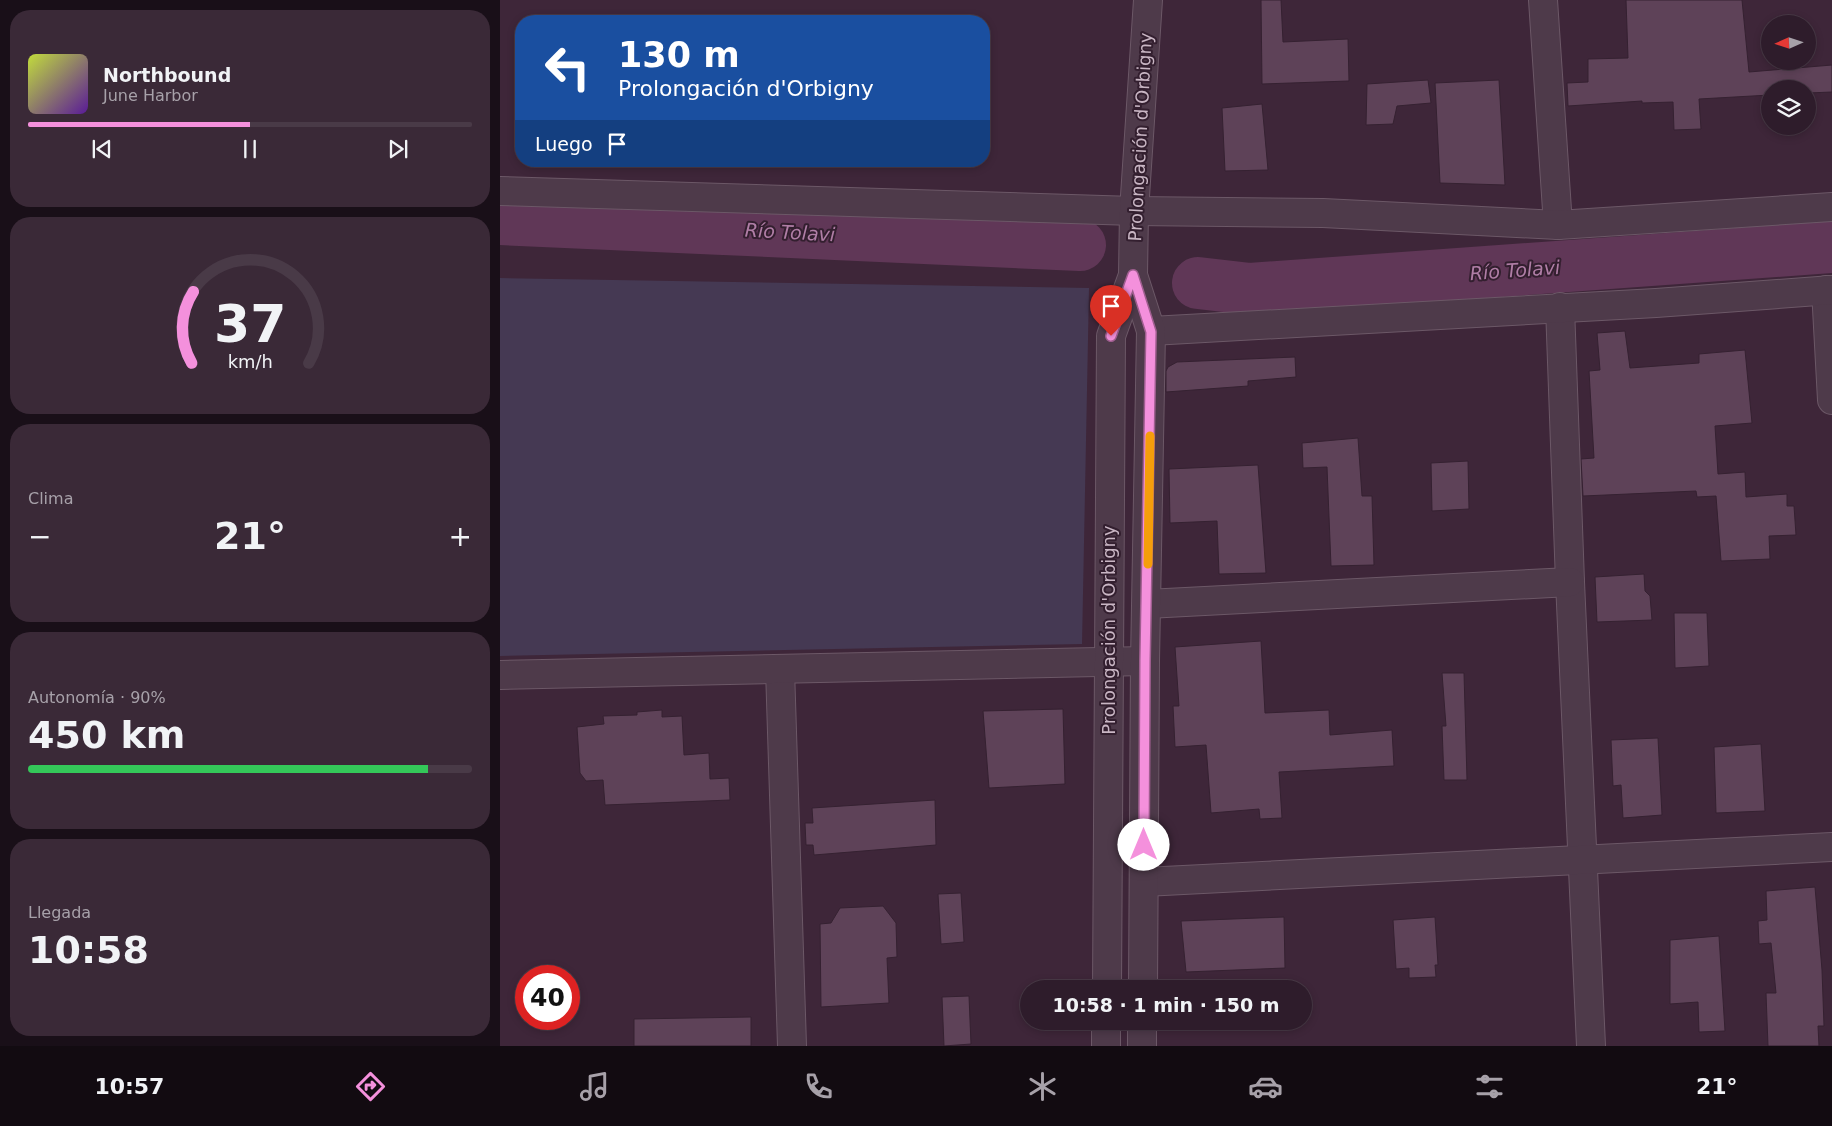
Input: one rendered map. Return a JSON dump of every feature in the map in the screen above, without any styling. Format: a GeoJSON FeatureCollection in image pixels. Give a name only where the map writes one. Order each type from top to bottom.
{"type":"FeatureCollection","features":[{"type":"Feature","properties":{"kind":"street","name":"Prolongación d'Orbigny"},"geometry":{"type":"LineString","coordinates":[[1143,980],[1145,661],[1151,332],[1133,275],[1134,211],[1148,0]]}},
{"type":"Feature","properties":{"kind":"street"},"geometry":{"type":"LineString","coordinates":[[1543,0],[1558,225]]}},
{"type":"Feature","properties":{"kind":"street"},"geometry":{"type":"LineString","coordinates":[[500,191],[1134,211],[1322,213],[1558,225],[1832,207]]}},
{"type":"Feature","properties":{"kind":"street","name":"Prolongación d'Orbigny"},"geometry":{"type":"LineString","coordinates":[[1107,980],[1111,336],[1133,275]]}},
{"type":"Feature","properties":{"kind":"street"},"geometry":{"type":"LineString","coordinates":[[1151,332],[1560,307],[1656,303],[1829,290],[1832,400]]}},
{"type":"Feature","properties":{"kind":"street"},"geometry":{"type":"LineString","coordinates":[[1560,307],[1570,582],[1591,1046]]}},
{"type":"Feature","properties":{"kind":"street"},"geometry":{"type":"LineString","coordinates":[[1147,604],[1570,582]]}},
{"type":"Feature","properties":{"kind":"street"},"geometry":{"type":"LineString","coordinates":[[500,675],[1145,661]]}},
{"type":"Feature","properties":{"kind":"street"},"geometry":{"type":"LineString","coordinates":[[780,668],[792,1046]]}},
{"type":"Feature","properties":{"kind":"street"},"geometry":{"type":"LineString","coordinates":[[1144,882],[1832,847]]}},
{"type":"Feature","properties":{"kind":"street"},"geometry":{"type":"LineString","coordinates":[[1106,1030],[1106,1046]]}},
{"type":"Feature","properties":{"kind":"street"},"geometry":{"type":"LineString","coordinates":[[1142,1030],[1142,1046]]}},
{"type":"Feature","properties":{"kind":"shaded area"},"geometry":{"type":"Polygon","coordinates":[[[500,278],[1089,288],[1082,644],[500,656],[500,278]]]}},
{"type":"Feature","properties":{"kind":"building"},"geometry":{"type":"Polygon","coordinates":[[[1261,0],[1281,0],[1283,42],[1348,39],[1349,81],[1262,84],[1261,0]]]}},
{"type":"Feature","properties":{"kind":"building"},"geometry":{"type":"Polygon","coordinates":[[[1626,0],[1742,0],[1749,72],[1816,70],[1816,66],[1832,65],[1832,92],[1816,93],[1816,80],[1761,80],[1761,96],[1699,99],[1701,129],[1674,130],[1673,102],[1642,103],[1642,101],[1568,106],[1567,83],[1588,82],[1588,59],[1628,58],[1626,0]]]}},
{"type":"Feature","properties":{"kind":"building"},"geometry":{"type":"Polygon","coordinates":[[[1428,80],[1431,103],[1397,106],[1393,124],[1366,125],[1367,84],[1428,80]]]}},
{"type":"Feature","properties":{"kind":"building"},"geometry":{"type":"Polygon","coordinates":[[[1499,80],[1505,185],[1440,183],[1435,83],[1499,80]]]}},
{"type":"Feature","properties":{"kind":"building"},"geometry":{"type":"Polygon","coordinates":[[[1262,104],[1268,170],[1225,171],[1222,108],[1262,104]]]}},
{"type":"Feature","properties":{"kind":"building"},"geometry":{"type":"Polygon","coordinates":[[[1625,331],[1630,368],[1699,363],[1699,354],[1745,350],[1752,423],[1715,426],[1718,474],[1745,472],[1746,497],[1787,494],[1787,506],[1794,506],[1796,535],[1769,536],[1770,559],[1721,561],[1716,496],[1697,497],[1696,491],[1583,496],[1581,459],[1594,458],[1589,371],[1600,370],[1597,333],[1625,331]]]}},
{"type":"Feature","properties":{"kind":"building"},"geometry":{"type":"Polygon","coordinates":[[[1295,357],[1296,377],[1248,381],[1248,386],[1166,392],[1166,371],[1168,367],[1177,362],[1295,357]]]}},
{"type":"Feature","properties":{"kind":"building"},"geometry":{"type":"Polygon","coordinates":[[[1358,438],[1362,496],[1372,496],[1374,565],[1331,566],[1327,467],[1303,468],[1302,443],[1358,438]]]}},
{"type":"Feature","properties":{"kind":"building"},"geometry":{"type":"Polygon","coordinates":[[[1468,461],[1469,509],[1432,511],[1431,463],[1468,461]]]}},
{"type":"Feature","properties":{"kind":"building"},"geometry":{"type":"Polygon","coordinates":[[[1258,465],[1266,573],[1219,574],[1217,521],[1170,523],[1169,469],[1258,465]]]}},
{"type":"Feature","properties":{"kind":"building"},"geometry":{"type":"Polygon","coordinates":[[[1644,574],[1645,591],[1650,596],[1652,620],[1597,622],[1595,577],[1644,574]]]}},
{"type":"Feature","properties":{"kind":"building"},"geometry":{"type":"Polygon","coordinates":[[[1674,613],[1707,613],[1709,666],[1675,668],[1674,613]]]}},
{"type":"Feature","properties":{"kind":"building"},"geometry":{"type":"Polygon","coordinates":[[[1261,641],[1265,713],[1329,710],[1330,735],[1392,730],[1394,766],[1279,772],[1282,818],[1260,819],[1259,809],[1211,813],[1206,745],[1175,747],[1173,706],[1179,706],[1175,647],[1261,641]]]}},
{"type":"Feature","properties":{"kind":"building"},"geometry":{"type":"Polygon","coordinates":[[[1442,673],[1464,673],[1467,780],[1444,780],[1442,726],[1446,726],[1442,673]]]}},
{"type":"Feature","properties":{"kind":"building"},"geometry":{"type":"Polygon","coordinates":[[[1063,709],[1065,784],[989,788],[983,711],[1063,709]]]}},
{"type":"Feature","properties":{"kind":"building"},"geometry":{"type":"Polygon","coordinates":[[[662,710],[662,717],[682,716],[684,755],[709,753],[710,779],[729,778],[730,800],[605,805],[603,780],[586,781],[580,773],[577,727],[604,724],[603,716],[637,715],[637,712],[662,710]]]}},
{"type":"Feature","properties":{"kind":"building"},"geometry":{"type":"Polygon","coordinates":[[[1658,738],[1662,815],[1623,818],[1621,785],[1613,786],[1611,740],[1658,738]]]}},
{"type":"Feature","properties":{"kind":"building"},"geometry":{"type":"Polygon","coordinates":[[[1761,744],[1765,811],[1716,813],[1714,747],[1761,744]]]}},
{"type":"Feature","properties":{"kind":"building"},"geometry":{"type":"Polygon","coordinates":[[[935,800],[936,845],[814,855],[813,845],[806,845],[805,823],[813,823],[812,808],[935,800]]]}},
{"type":"Feature","properties":{"kind":"building"},"geometry":{"type":"Polygon","coordinates":[[[1815,887],[1822,970],[1824,1026],[1818,1026],[1819,1046],[1768,1046],[1766,993],[1776,993],[1771,943],[1759,944],[1758,921],[1767,920],[1766,891],[1815,887]]]}},
{"type":"Feature","properties":{"kind":"building"},"geometry":{"type":"Polygon","coordinates":[[[961,893],[964,942],[941,944],[938,894],[961,893]]]}},
{"type":"Feature","properties":{"kind":"building"},"geometry":{"type":"Polygon","coordinates":[[[883,906],[896,923],[897,957],[887,958],[889,1003],[821,1007],[820,924],[831,923],[840,908],[883,906]]]}},
{"type":"Feature","properties":{"kind":"building"},"geometry":{"type":"Polygon","coordinates":[[[1284,917],[1285,968],[1186,972],[1181,921],[1284,917]]]}},
{"type":"Feature","properties":{"kind":"building"},"geometry":{"type":"Polygon","coordinates":[[[1435,917],[1438,965],[1435,965],[1436,977],[1409,978],[1409,968],[1396,969],[1393,920],[1435,917]]]}},
{"type":"Feature","properties":{"kind":"building"},"geometry":{"type":"Polygon","coordinates":[[[1719,936],[1725,1031],[1699,1032],[1698,1002],[1670,1004],[1670,940],[1719,936]]]}},
{"type":"Feature","properties":{"kind":"building"},"geometry":{"type":"Polygon","coordinates":[[[969,996],[971,1044],[944,1046],[942,997],[969,996]]]}},
{"type":"Feature","properties":{"kind":"building"},"geometry":{"type":"Polygon","coordinates":[[[751,1017],[751,1046],[634,1046],[634,1019],[751,1017]]]}},
{"type":"Feature","properties":{"kind":"waterway","name":"Río Tolavi"},"geometry":{"type":"LineString","coordinates":[[500,219],[1080,245]]}},
{"type":"Feature","properties":{"kind":"waterway","name":"Río Tolavi"},"geometry":{"type":"LineString","coordinates":[[1198,283],[1250,289],[1832,247]]}},
{"type":"Feature","properties":{"kind":"slow traffic"},"geometry":{"type":"LineString","coordinates":[[1148,564],[1150,436]]}},
{"type":"Feature","properties":{"kind":"route"},"geometry":{"type":"LineString","coordinates":[[1111,336],[1133,275],[1151,332],[1148,585],[1145,661],[1144,845]]}}]}
